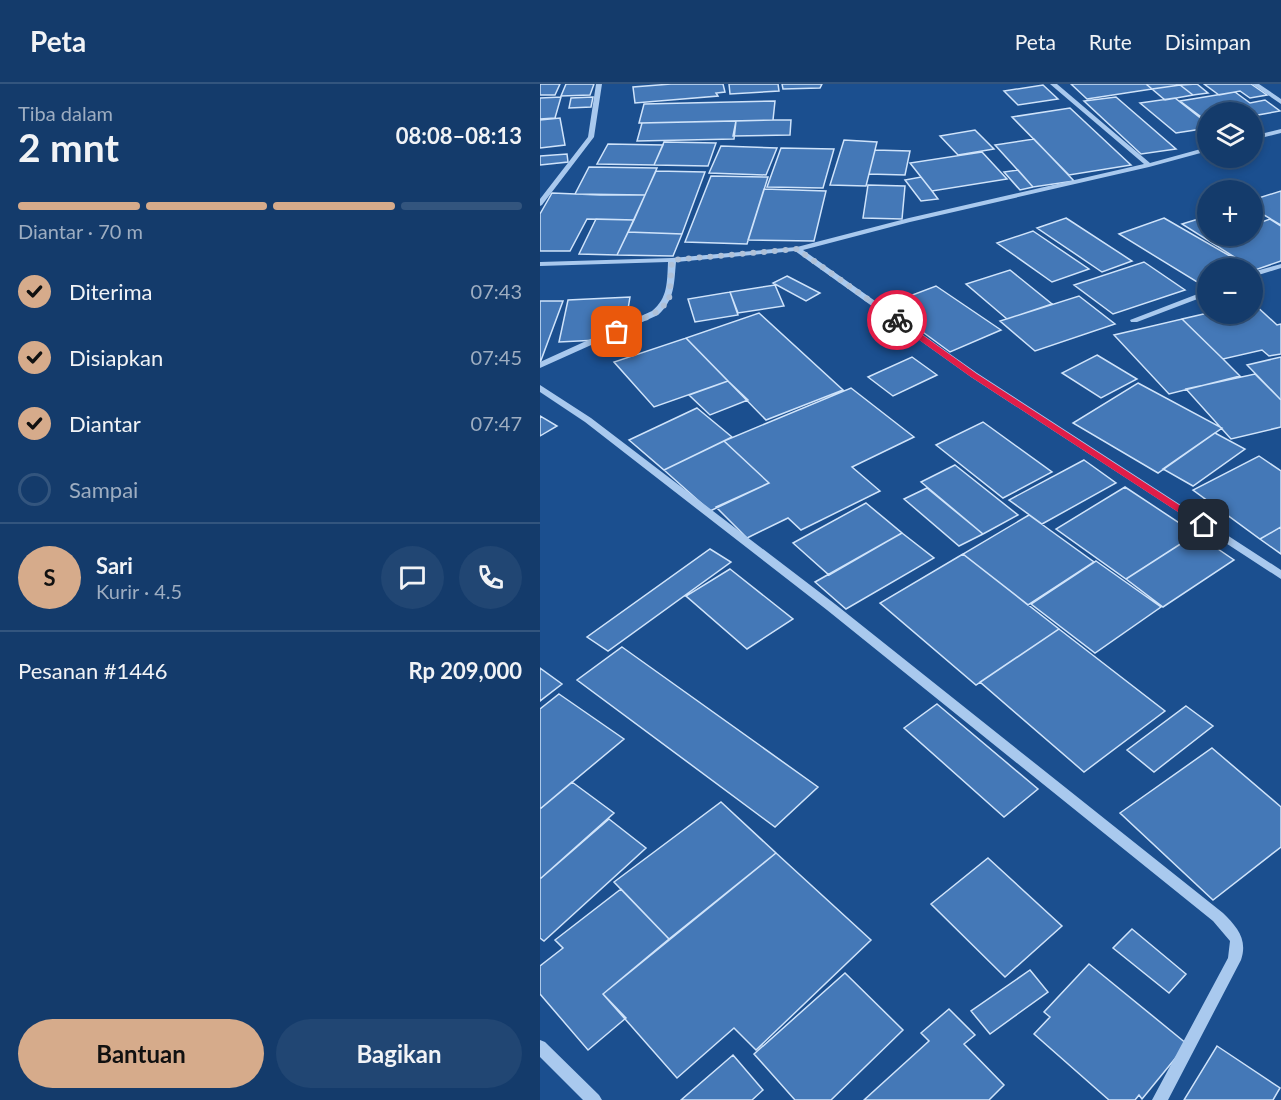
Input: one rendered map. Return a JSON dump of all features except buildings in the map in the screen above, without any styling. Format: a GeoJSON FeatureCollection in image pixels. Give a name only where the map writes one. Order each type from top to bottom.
{"type":"FeatureCollection","features":[{"type":"Feature","properties":{"kind":"street"},"geometry":{"type":"LineString","coordinates":[[540,204],[591,136],[599,84]]}},
{"type":"Feature","properties":{"kind":"street"},"geometry":{"type":"LineString","coordinates":[[1053,84],[1149,165]]}},
{"type":"Feature","properties":{"kind":"street"},"geometry":{"type":"LineString","coordinates":[[1255,84],[1281,102]]}},
{"type":"Feature","properties":{"kind":"street"},"geometry":{"type":"LineString","coordinates":[[1263,135],[1281,131]]}},
{"type":"Feature","properties":{"kind":"street"},"geometry":{"type":"LineString","coordinates":[[540,264],[672,260],[797,249],[946,211],[1197,152]]}},
{"type":"Feature","properties":{"kind":"street"},"geometry":{"type":"LineString","coordinates":[[797,249],[974,375],[1281,575]]}},
{"type":"Feature","properties":{"kind":"street"},"geometry":{"type":"LineString","coordinates":[[540,365],[598,341],[663,307],[669,301],[672,260]]}},
{"type":"Feature","properties":{"kind":"street"},"geometry":{"type":"LineString","coordinates":[[1263,272],[1281,266]]}},
{"type":"Feature","properties":{"kind":"street"},"geometry":{"type":"LineString","coordinates":[[1134,320],[1197,296]]}},
{"type":"Feature","properties":{"kind":"street"},"geometry":{"type":"LineString","coordinates":[[540,388],[588,420],[831,607],[1218,917],[1234,934],[1238,941],[1238,952],[1160,1100]]}},
{"type":"Feature","properties":{"kind":"street"},"geometry":{"type":"LineString","coordinates":[[540,1047],[594,1100]]}},
{"type":"Feature","properties":{"kind":"way so far"},"geometry":{"type":"LineString","coordinates":[[617,332],[655,313],[669,301],[672,260],[797,249],[897,320]]}},
{"type":"Feature","properties":{"kind":"route"},"geometry":{"type":"LineString","coordinates":[[897,320],[974,375],[1204,525]]}}]}
